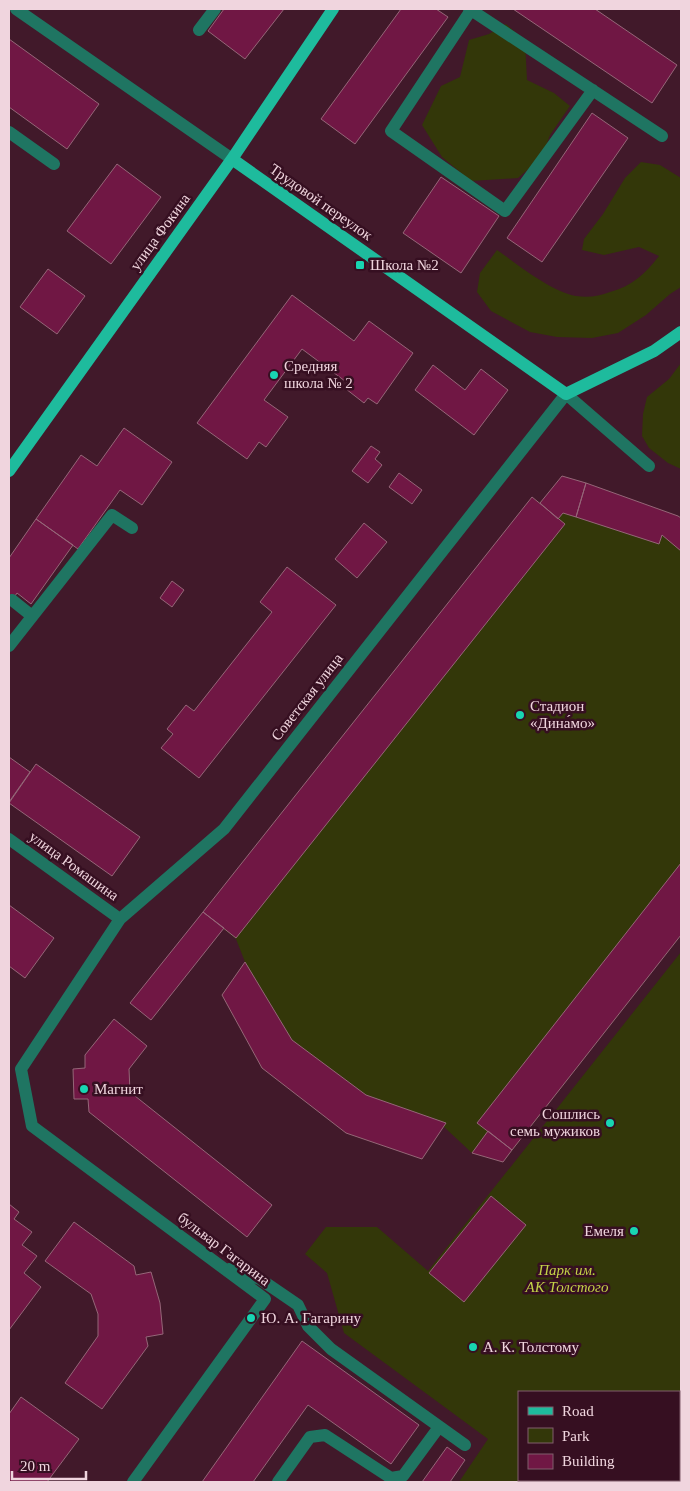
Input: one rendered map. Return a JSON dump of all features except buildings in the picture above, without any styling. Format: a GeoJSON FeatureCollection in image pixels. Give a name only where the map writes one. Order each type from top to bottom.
{"type":"FeatureCollection","features":[{"type":"Feature","properties":{"kind":"main road","name":"улица Фокина"},"geometry":{"type":"LineString","coordinates":[[9,472],[232,160],[333,9]]}},
{"type":"Feature","properties":{"kind":"main road","name":"Трудовой переулок"},"geometry":{"type":"LineString","coordinates":[[232,160],[566,394]]}},
{"type":"Feature","properties":{"kind":"main road","name":"Советская улица"},"geometry":{"type":"LineString","coordinates":[[566,394],[654,352],[681,332]]}},
{"type":"Feature","properties":{"kind":"street","name":"Трудовой переулок"},"geometry":{"type":"LineString","coordinates":[[16,9],[232,160]]}},
{"type":"Feature","properties":{"kind":"street"},"geometry":{"type":"LineString","coordinates":[[199,30],[215,9]]}},
{"type":"Feature","properties":{"kind":"street"},"geometry":{"type":"LineString","coordinates":[[593,90],[505,211],[391,131],[470,10],[593,90],[662,136]]}},
{"type":"Feature","properties":{"kind":"street"},"geometry":{"type":"LineString","coordinates":[[9,132],[54,164]]}},
{"type":"Feature","properties":{"kind":"street","name":"Трудовой переулок"},"geometry":{"type":"LineString","coordinates":[[566,394],[648,466]]}},
{"type":"Feature","properties":{"kind":"street","name":"Советская улица"},"geometry":{"type":"LineString","coordinates":[[32,1126],[20,1069],[120,919],[224,829],[566,394]]}},
{"type":"Feature","properties":{"kind":"street"},"geometry":{"type":"LineString","coordinates":[[9,646],[112,514],[132,528]]}},
{"type":"Feature","properties":{"kind":"street"},"geometry":{"type":"LineString","coordinates":[[12,600],[32,616]]}},
{"type":"Feature","properties":{"kind":"street","name":"улица Ромашина"},"geometry":{"type":"LineString","coordinates":[[9,839],[120,919]]}},
{"type":"Feature","properties":{"kind":"street","name":"бульвар Гагарина"},"geometry":{"type":"LineString","coordinates":[[32,1126],[265,1299],[133,1482]]}},
{"type":"Feature","properties":{"kind":"street"},"geometry":{"type":"LineString","coordinates":[[220,1266],[260,1279],[298,1305],[308,1326],[331,1349],[464,1445]]}},
{"type":"Feature","properties":{"kind":"street"},"geometry":{"type":"LineString","coordinates":[[278,1482],[310,1437],[325,1435],[391,1478],[404,1476],[439,1428]]}},
{"type":"Feature","properties":{"kind":"green space"},"geometry":{"type":"Polygon","coordinates":[[[506,24],[525,41],[527,80],[554,93],[570,106],[550,135],[542,157],[518,178],[471,181],[442,157],[422,125],[441,86],[460,77],[469,40],[489,34],[506,24]]]}},
{"type":"Feature","properties":{"kind":"green space"},"geometry":{"type":"Polygon","coordinates":[[[641,162],[660,165],[681,178],[681,287],[646,315],[618,333],[592,338],[557,337],[530,332],[491,311],[477,292],[480,273],[497,250],[524,270],[556,289],[576,296],[602,295],[618,289],[631,283],[649,268],[659,256],[639,247],[604,255],[582,250],[584,239],[603,214],[625,178],[641,162]]]}},
{"type":"Feature","properties":{"kind":"green space"},"geometry":{"type":"Polygon","coordinates":[[[681,363],[681,469],[668,463],[649,448],[642,436],[643,414],[647,397],[669,379],[681,363]]]}},
{"type":"Feature","properties":{"kind":"green space","name":"Стадион «Дина́мо»"},"geometry":{"type":"Polygon","coordinates":[[[562,476],[681,518],[681,935],[503,1162],[472,1153],[443,1126],[422,1159],[346,1133],[262,1068],[222,995],[245,962],[236,939],[203,912],[532,497],[540,503],[562,476]]]}},
{"type":"Feature","properties":{"kind":"green space","name":"Парк им. АК Толстого"},"geometry":{"type":"Polygon","coordinates":[[[681,952],[681,1482],[459,1482],[488,1439],[344,1333],[327,1273],[305,1254],[326,1227],[377,1227],[428,1271],[681,952]]]}},
{"type":"Feature","properties":{"kind":"place","name":"Школа №2"},"geometry":{"type":"Point","coordinates":[360,265]}},
{"type":"Feature","properties":{"kind":"place","name":"Средняя школа № 2"},"geometry":{"type":"Point","coordinates":[274,375]}},
{"type":"Feature","properties":{"kind":"place","name":"Стадион «Дина́мо»"},"geometry":{"type":"Point","coordinates":[520,715]}},
{"type":"Feature","properties":{"kind":"place","name":"Магнит"},"geometry":{"type":"Point","coordinates":[84,1089]}},
{"type":"Feature","properties":{"kind":"place","name":"Сошлись семь мужиков"},"geometry":{"type":"Point","coordinates":[610,1123]}},
{"type":"Feature","properties":{"kind":"place","name":"Емеля"},"geometry":{"type":"Point","coordinates":[634,1231]}},
{"type":"Feature","properties":{"kind":"place","name":"Ю. А. Гагарину"},"geometry":{"type":"Point","coordinates":[251,1318]}},
{"type":"Feature","properties":{"kind":"place","name":"А. К. Толстому"},"geometry":{"type":"Point","coordinates":[473,1347]}}]}
